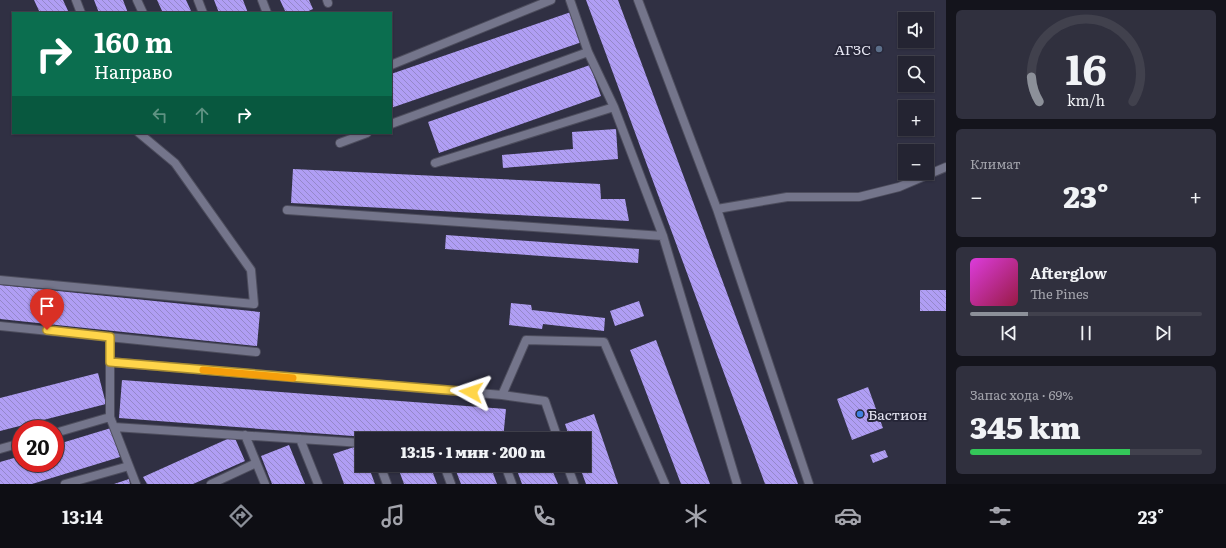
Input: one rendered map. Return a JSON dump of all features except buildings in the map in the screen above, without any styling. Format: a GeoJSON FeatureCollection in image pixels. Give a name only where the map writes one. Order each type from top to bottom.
{"type":"FeatureCollection","features":[{"type":"Feature","properties":{"kind":"lane"},"geometry":{"type":"LineString","coordinates":[[76,0],[81,12]]}},
{"type":"Feature","properties":{"kind":"lane"},"geometry":{"type":"LineString","coordinates":[[137,0],[143,12]]}},
{"type":"Feature","properties":{"kind":"lane"},"geometry":{"type":"LineString","coordinates":[[198,0],[203,12]]}},
{"type":"Feature","properties":{"kind":"lane"},"geometry":{"type":"LineString","coordinates":[[262,0],[267,12]]}},
{"type":"Feature","properties":{"kind":"lane"},"geometry":{"type":"LineString","coordinates":[[392,65],[551,0]]}},
{"type":"Feature","properties":{"kind":"lane"},"geometry":{"type":"LineString","coordinates":[[570,0],[588,52],[614,107],[663,236],[737,484]]}},
{"type":"Feature","properties":{"kind":"lane"},"geometry":{"type":"LineString","coordinates":[[638,0],[717,210],[809,484]]}},
{"type":"Feature","properties":{"kind":"lane"},"geometry":{"type":"LineString","coordinates":[[392,124],[588,52]]}},
{"type":"Feature","properties":{"kind":"lane"},"geometry":{"type":"LineString","coordinates":[[435,163],[614,107]]}},
{"type":"Feature","properties":{"kind":"lane"},"geometry":{"type":"LineString","coordinates":[[0,280],[254,304],[251,270],[175,163],[140,134]]}},
{"type":"Feature","properties":{"kind":"lane"},"geometry":{"type":"LineString","coordinates":[[340,143],[365,134]]}},
{"type":"Feature","properties":{"kind":"lane"},"geometry":{"type":"LineString","coordinates":[[717,210],[787,197],[859,197],[899,187],[946,167]]}},
{"type":"Feature","properties":{"kind":"lane"},"geometry":{"type":"LineString","coordinates":[[288,210],[663,236]]}},
{"type":"Feature","properties":{"kind":"lane"},"geometry":{"type":"LineString","coordinates":[[0,326],[256,352]]}},
{"type":"Feature","properties":{"kind":"lane"},"geometry":{"type":"LineString","coordinates":[[110,337],[110,417],[136,484]]}},
{"type":"Feature","properties":{"kind":"lane"},"geometry":{"type":"LineString","coordinates":[[502,395],[526,340],[604,342],[665,484]]}},
{"type":"Feature","properties":{"kind":"lane"},"geometry":{"type":"LineString","coordinates":[[110,362],[502,395],[545,401],[556,432]]}},
{"type":"Feature","properties":{"kind":"lane"},"geometry":{"type":"LineString","coordinates":[[64,430],[110,417]]}},
{"type":"Feature","properties":{"kind":"lane"},"geometry":{"type":"LineString","coordinates":[[114,427],[355,443]]}},
{"type":"Feature","properties":{"kind":"lane"},"geometry":{"type":"LineString","coordinates":[[245,435],[265,484]]}},
{"type":"Feature","properties":{"kind":"lane"},"geometry":{"type":"LineString","coordinates":[[300,439],[318,484]]}},
{"type":"Feature","properties":{"kind":"lane"},"geometry":{"type":"LineString","coordinates":[[0,449],[12,446]]}},
{"type":"Feature","properties":{"kind":"lane"},"geometry":{"type":"LineString","coordinates":[[211,484],[256,463]]}},
{"type":"Feature","properties":{"kind":"lane"},"geometry":{"type":"LineString","coordinates":[[64,484],[129,466]]}},
{"type":"Feature","properties":{"kind":"lane"},"geometry":{"type":"LineString","coordinates":[[383,472],[388,484]]}},
{"type":"Feature","properties":{"kind":"lane"},"geometry":{"type":"LineString","coordinates":[[447,472],[451,484]]}},
{"type":"Feature","properties":{"kind":"lane"},"geometry":{"type":"LineString","coordinates":[[508,472],[512,484]]}},
{"type":"Feature","properties":{"kind":"lane"},"geometry":{"type":"LineString","coordinates":[[570,472],[574,484]]}},
{"type":"Feature","properties":{"kind":"slow traffic"},"geometry":{"type":"LineString","coordinates":[[203,370],[293,378]]}},
{"type":"Feature","properties":{"kind":"place","name":"АГЗС"},"geometry":{"type":"Point","coordinates":[879,49]}},
{"type":"Feature","properties":{"kind":"place","name":"Бастион"},"geometry":{"type":"Point","coordinates":[860,414]}},
{"type":"Feature","properties":{"kind":"route"},"geometry":{"type":"LineString","coordinates":[[47,330],[110,337],[110,362],[471,392]]}}]}
